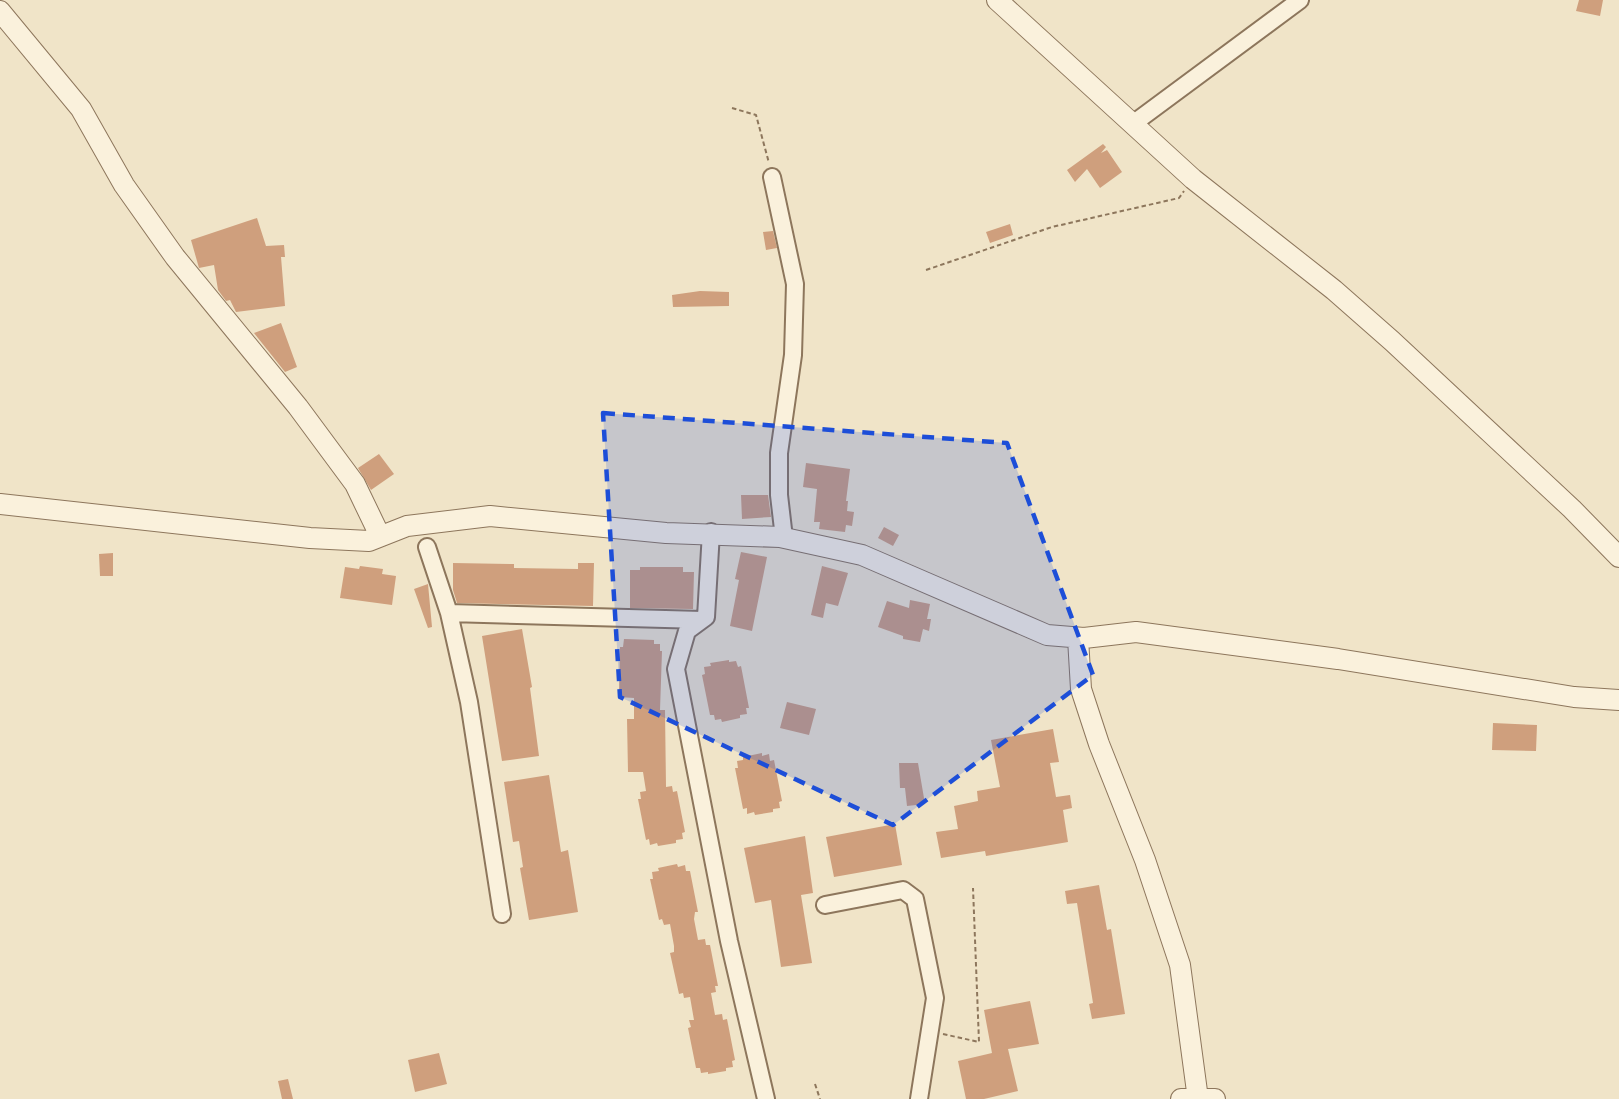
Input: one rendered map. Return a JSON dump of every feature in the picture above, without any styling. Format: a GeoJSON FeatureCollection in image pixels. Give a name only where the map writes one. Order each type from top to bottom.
{"type":"FeatureCollection","features":[{"type":"Feature","properties":{"kind":"street"},"geometry":{"type":"LineString","coordinates":[[997,0],[1193,179],[1334,290],[1392,341],[1572,509],[1619,557]]}},
{"type":"Feature","properties":{"kind":"street"},"geometry":{"type":"LineString","coordinates":[[1134,123],[1300,0]]}},
{"type":"Feature","properties":{"kind":"street"},"geometry":{"type":"LineString","coordinates":[[0,11],[81,109],[124,185],[175,257],[298,407],[355,484],[380,536]]}},
{"type":"Feature","properties":{"kind":"street"},"geometry":{"type":"LineString","coordinates":[[772,177],[795,284],[793,355],[779,453],[779,495],[784,538]]}},
{"type":"Feature","properties":{"kind":"street"},"geometry":{"type":"LineString","coordinates":[[0,504],[310,538],[369,541],[407,526],[490,516],[666,533],[711,532],[784,538],[862,555],[1047,634],[1078,638],[1136,632],[1350,661],[1574,698],[1619,700]]}},
{"type":"Feature","properties":{"kind":"street"},"geometry":{"type":"LineString","coordinates":[[711,532],[706,617],[687,632],[676,669],[727,930],[766,1099]]}},
{"type":"Feature","properties":{"kind":"street"},"geometry":{"type":"LineString","coordinates":[[427,547],[449,613],[469,702],[502,914]]}},
{"type":"Feature","properties":{"kind":"street"},"geometry":{"type":"LineString","coordinates":[[449,613],[702,620]]}},
{"type":"Feature","properties":{"kind":"street"},"geometry":{"type":"LineString","coordinates":[[1078,638],[1081,689],[1099,744],[1145,860],[1180,965],[1198,1099]]}},
{"type":"Feature","properties":{"kind":"street"},"geometry":{"type":"LineString","coordinates":[[825,904],[903,890],[915,899],[936,998],[919,1099]]}},
{"type":"Feature","properties":{"kind":"path"},"geometry":{"type":"LineString","coordinates":[[732,108],[756,115],[772,177]]}},
{"type":"Feature","properties":{"kind":"path"},"geometry":{"type":"LineString","coordinates":[[926,270],[1052,227],[1179,198],[1193,179]]}},
{"type":"Feature","properties":{"kind":"path"},"geometry":{"type":"LineString","coordinates":[[932,1031],[979,1041],[973,888]]}},
{"type":"Feature","properties":{"kind":"path"},"geometry":{"type":"LineString","coordinates":[[815,1084],[820,1099]]}},
{"type":"Feature","properties":{"kind":"highlighted area"},"geometry":{"type":"Polygon","coordinates":[[[603,413],[1007,443],[1093,675],[893,825],[620,697],[603,413]]]}},
{"type":"Feature","properties":{"kind":"building"},"geometry":{"type":"Polygon","coordinates":[[[1579,0],[1603,0],[1600,16],[1576,11],[1579,0]]]}},
{"type":"Feature","properties":{"kind":"building"},"geometry":{"type":"Polygon","coordinates":[[[1103,144],[1106,147],[1101,153],[1107,150],[1122,172],[1100,188],[1087,169],[1075,182],[1067,170],[1103,144]]]}},
{"type":"Feature","properties":{"kind":"building"},"geometry":{"type":"Polygon","coordinates":[[[257,218],[266,246],[284,245],[285,257],[281,257],[285,306],[236,312],[230,300],[226,301],[218,290],[214,265],[199,268],[191,240],[257,218]]]}},
{"type":"Feature","properties":{"kind":"building"},"geometry":{"type":"Polygon","coordinates":[[[1010,224],[1013,235],[990,243],[986,232],[1010,224]]]}},
{"type":"Feature","properties":{"kind":"building"},"geometry":{"type":"Polygon","coordinates":[[[773,231],[777,248],[766,250],[763,232],[773,231]]]}},
{"type":"Feature","properties":{"kind":"building"},"geometry":{"type":"Polygon","coordinates":[[[700,291],[729,292],[729,306],[673,307],[672,295],[700,291]]]}},
{"type":"Feature","properties":{"kind":"building"},"geometry":{"type":"Polygon","coordinates":[[[281,323],[297,367],[285,372],[254,333],[281,323]]]}},
{"type":"Feature","properties":{"kind":"building"},"geometry":{"type":"Polygon","coordinates":[[[379,454],[394,474],[371,490],[358,468],[379,454]]]}},
{"type":"Feature","properties":{"kind":"building"},"geometry":{"type":"Polygon","coordinates":[[[806,463],[850,469],[846,501],[848,501],[847,511],[854,512],[852,526],[846,525],[845,532],[819,529],[820,522],[814,522],[817,489],[803,487],[806,463]]]}},
{"type":"Feature","properties":{"kind":"building"},"geometry":{"type":"Polygon","coordinates":[[[741,495],[768,495],[771,517],[742,519],[741,495]]]}},
{"type":"Feature","properties":{"kind":"building"},"geometry":{"type":"Polygon","coordinates":[[[884,527],[899,535],[893,546],[878,538],[884,527]]]}},
{"type":"Feature","properties":{"kind":"building"},"geometry":{"type":"Polygon","coordinates":[[[741,552],[767,557],[752,631],[730,626],[739,580],[735,579],[741,552]]]}},
{"type":"Feature","properties":{"kind":"building"},"geometry":{"type":"Polygon","coordinates":[[[113,553],[113,576],[100,576],[99,554],[113,553]]]}},
{"type":"Feature","properties":{"kind":"building"},"geometry":{"type":"Polygon","coordinates":[[[453,563],[514,564],[514,568],[578,569],[578,563],[594,563],[593,606],[457,603],[453,590],[453,563]]]}},
{"type":"Feature","properties":{"kind":"building"},"geometry":{"type":"Polygon","coordinates":[[[360,566],[383,569],[382,574],[396,576],[392,605],[340,598],[345,567],[359,569],[360,566]]]}},
{"type":"Feature","properties":{"kind":"building"},"geometry":{"type":"Polygon","coordinates":[[[822,566],[848,573],[838,606],[826,603],[823,618],[811,615],[822,566]]]}},
{"type":"Feature","properties":{"kind":"building"},"geometry":{"type":"Polygon","coordinates":[[[640,567],[683,567],[683,572],[694,572],[693,609],[630,608],[630,570],[640,570],[640,567]]]}},
{"type":"Feature","properties":{"kind":"building"},"geometry":{"type":"Polygon","coordinates":[[[428,584],[432,627],[428,628],[414,589],[428,584]]]}},
{"type":"Feature","properties":{"kind":"building"},"geometry":{"type":"Polygon","coordinates":[[[910,600],[930,604],[927,619],[931,619],[929,631],[923,629],[920,642],[903,639],[903,636],[878,627],[887,601],[909,608],[910,600]]]}},
{"type":"Feature","properties":{"kind":"building"},"geometry":{"type":"Polygon","coordinates":[[[522,629],[532,687],[530,688],[539,756],[502,761],[482,636],[522,629]]]}},
{"type":"Feature","properties":{"kind":"building"},"geometry":{"type":"Polygon","coordinates":[[[624,639],[654,640],[654,644],[660,644],[660,651],[662,651],[660,710],[665,710],[666,787],[672,786],[673,792],[677,791],[685,832],[682,833],[683,839],[676,840],[676,843],[658,846],[657,843],[650,845],[649,839],[646,840],[638,799],[641,799],[640,792],[646,791],[643,772],[628,772],[627,719],[634,719],[634,698],[619,697],[620,647],[623,647],[624,639]]]}},
{"type":"Feature","properties":{"kind":"building"},"geometry":{"type":"Polygon","coordinates":[[[729,660],[729,662],[736,661],[738,667],[741,666],[749,708],[746,708],[747,714],[740,715],[740,718],[722,722],[721,719],[715,720],[714,715],[710,715],[702,675],[705,674],[704,667],[711,666],[710,663],[729,660]]]}},
{"type":"Feature","properties":{"kind":"building"},"geometry":{"type":"Polygon","coordinates":[[[787,702],[816,709],[809,735],[780,728],[787,702]]]}},
{"type":"Feature","properties":{"kind":"building"},"geometry":{"type":"Polygon","coordinates":[[[1493,723],[1537,725],[1536,751],[1492,750],[1493,723]]]}},
{"type":"Feature","properties":{"kind":"building"},"geometry":{"type":"Polygon","coordinates":[[[1053,729],[1059,762],[1050,763],[1056,797],[1070,795],[1072,808],[1063,810],[1068,842],[986,856],[985,851],[941,858],[936,832],[958,829],[954,806],[978,801],[977,791],[1000,787],[991,740],[1053,729]]]}},
{"type":"Feature","properties":{"kind":"building"},"geometry":{"type":"Polygon","coordinates":[[[762,753],[762,756],[769,754],[770,761],[774,760],[782,801],[779,802],[780,808],[773,809],[773,812],[747,814],[747,808],[743,809],[735,768],[738,768],[737,761],[743,760],[743,757],[762,753]]]}},
{"type":"Feature","properties":{"kind":"building"},"geometry":{"type":"Polygon","coordinates":[[[899,763],[918,763],[925,804],[907,806],[905,788],[900,788],[899,763]]]}},
{"type":"Feature","properties":{"kind":"building"},"geometry":{"type":"Polygon","coordinates":[[[549,775],[561,852],[568,850],[578,912],[529,920],[520,868],[523,867],[519,841],[513,842],[504,782],[549,775]]]}},
{"type":"Feature","properties":{"kind":"building"},"geometry":{"type":"Polygon","coordinates":[[[895,824],[902,865],[834,877],[826,837],[895,824]]]}},
{"type":"Feature","properties":{"kind":"building"},"geometry":{"type":"Polygon","coordinates":[[[805,836],[813,893],[801,895],[812,963],[781,967],[771,900],[755,903],[744,848],[805,836]]]}},
{"type":"Feature","properties":{"kind":"building"},"geometry":{"type":"Polygon","coordinates":[[[677,864],[678,867],[685,865],[686,871],[690,871],[698,912],[695,912],[694,919],[698,940],[705,939],[706,945],[710,945],[718,986],[715,986],[716,992],[711,993],[715,1015],[722,1014],[723,1020],[727,1019],[735,1060],[732,1061],[733,1067],[726,1068],[726,1071],[708,1074],[708,1072],[701,1073],[700,1068],[696,1068],[688,1028],[691,1027],[689,1020],[694,1020],[690,997],[684,998],[683,993],[679,994],[670,953],[674,952],[674,946],[670,924],[664,925],[662,919],[659,920],[650,879],[653,879],[652,872],[659,871],[658,868],[677,864]]]}},
{"type":"Feature","properties":{"kind":"building"},"geometry":{"type":"Polygon","coordinates":[[[1099,885],[1107,930],[1111,929],[1125,1014],[1092,1019],[1089,1004],[1093,1003],[1077,903],[1067,904],[1065,891],[1099,885]]]}},
{"type":"Feature","properties":{"kind":"building"},"geometry":{"type":"Polygon","coordinates":[[[1030,1001],[1039,1044],[1008,1049],[1018,1091],[984,1099],[966,1099],[958,1061],[992,1053],[984,1010],[1030,1001]]]}},
{"type":"Feature","properties":{"kind":"building"},"geometry":{"type":"Polygon","coordinates":[[[439,1053],[447,1084],[415,1092],[408,1060],[439,1053]]]}},
{"type":"Feature","properties":{"kind":"building"},"geometry":{"type":"Polygon","coordinates":[[[288,1079],[293,1099],[282,1099],[278,1081],[288,1079]]]}}]}
